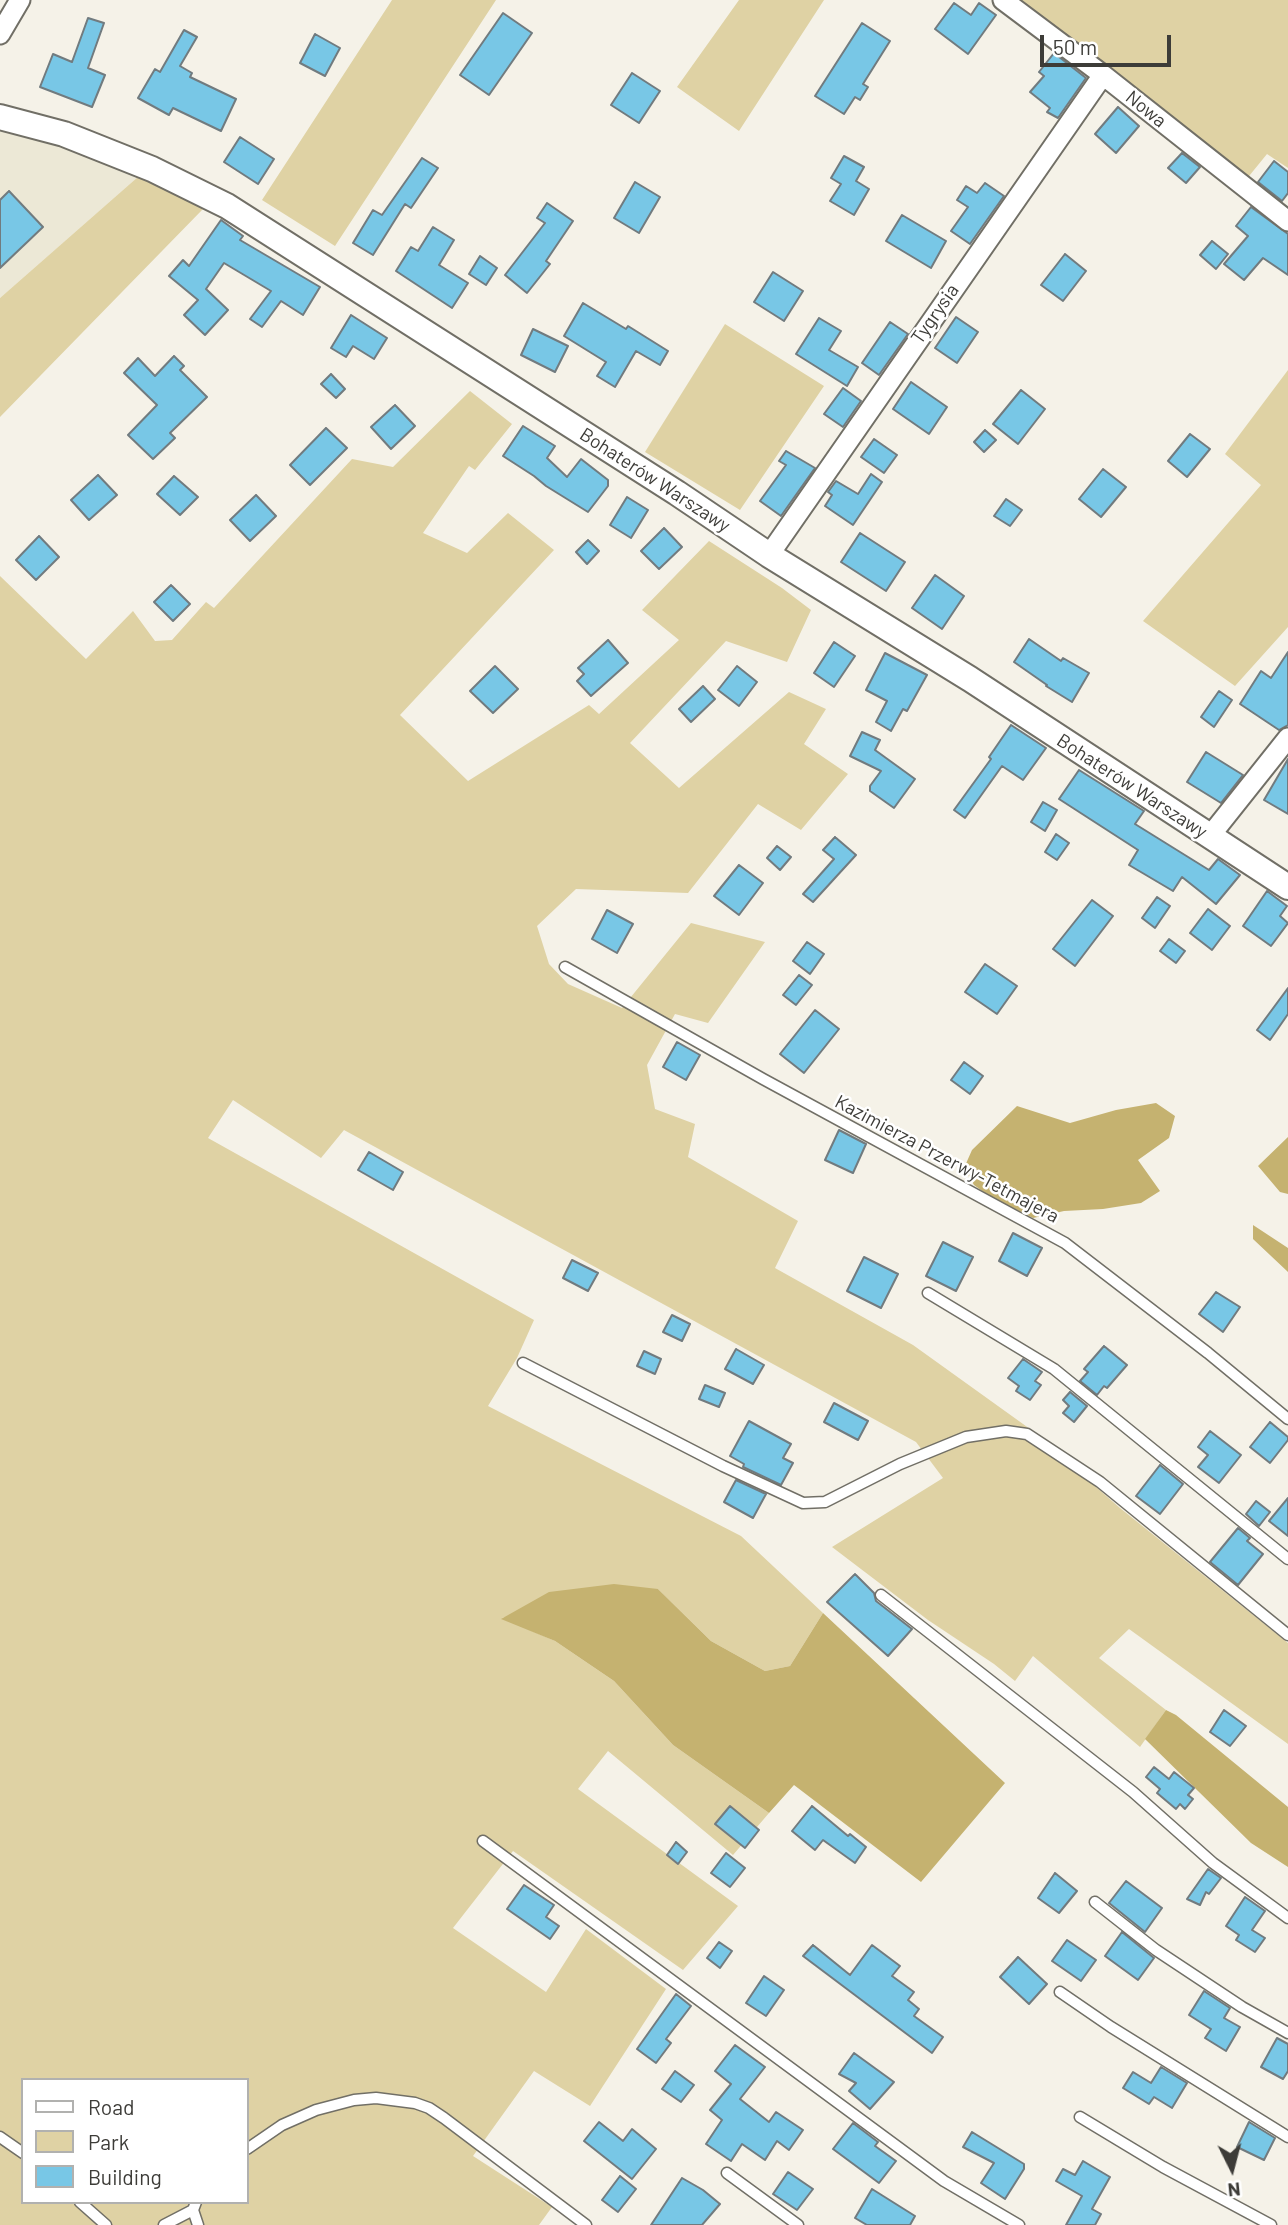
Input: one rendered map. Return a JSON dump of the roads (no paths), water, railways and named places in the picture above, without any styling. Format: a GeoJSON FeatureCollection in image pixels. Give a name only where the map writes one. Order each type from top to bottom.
{"type":"FeatureCollection","features":[{"type":"Feature","properties":{"kind":"street"},"geometry":{"type":"LineString","coordinates":[[0,34],[20,0]]}},
{"type":"Feature","properties":{"kind":"street","name":"Nowa"},"geometry":{"type":"LineString","coordinates":[[1003,0],[1288,220]]}},
{"type":"Feature","properties":{"kind":"street","name":"Tygrysia"},"geometry":{"type":"LineString","coordinates":[[769,555],[1103,75]]}},
{"type":"Feature","properties":{"kind":"street","name":"Bohaterów Warszawy"},"geometry":{"type":"LineString","coordinates":[[0,117],[64,134],[152,169],[228,206],[677,493],[769,555],[970,679],[1288,887]]}},
{"type":"Feature","properties":{"kind":"street"},"geometry":{"type":"LineString","coordinates":[[1210,836],[1288,738]]}},
{"type":"Feature","properties":{"kind":"lane","name":"Kazimierza Przerwy-Tetmajera"},"geometry":{"type":"LineString","coordinates":[[565,967],[763,1079],[1065,1243],[1208,1353],[1288,1419]]}},
{"type":"Feature","properties":{"kind":"lane"},"geometry":{"type":"LineString","coordinates":[[928,1293],[1054,1369],[1288,1559]]}},
{"type":"Feature","properties":{"kind":"lane"},"geometry":{"type":"LineString","coordinates":[[523,1363],[723,1466],[803,1503],[825,1502],[900,1464],[966,1437],[1006,1431],[1027,1434],[1100,1482],[1288,1635]]}},
{"type":"Feature","properties":{"kind":"lane"},"geometry":{"type":"LineString","coordinates":[[881,1595],[1133,1792],[1213,1863],[1288,1918]]}},
{"type":"Feature","properties":{"kind":"lane"},"geometry":{"type":"LineString","coordinates":[[483,1842],[944,2181],[1019,2225]]}},
{"type":"Feature","properties":{"kind":"lane"},"geometry":{"type":"LineString","coordinates":[[1095,1902],[1156,1950],[1242,2007],[1288,2033]]}},
{"type":"Feature","properties":{"kind":"lane"},"geometry":{"type":"LineString","coordinates":[[1060,1992],[1121,2034],[1288,2137]]}},
{"type":"Feature","properties":{"kind":"lane"},"geometry":{"type":"LineString","coordinates":[[248,2148],[282,2125],[316,2110],[354,2100],[376,2098],[415,2103],[444,2118],[586,2225]]}},
{"type":"Feature","properties":{"kind":"lane"},"geometry":{"type":"LineString","coordinates":[[1080,2117],[1163,2167],[1271,2225]]}},
{"type":"Feature","properties":{"kind":"lane"},"geometry":{"type":"LineString","coordinates":[[0,2137],[21,2152]]}},
{"type":"Feature","properties":{"kind":"lane"},"geometry":{"type":"LineString","coordinates":[[727,2173],[798,2225]]}},
{"type":"Feature","properties":{"kind":"lane"},"geometry":{"type":"LineString","coordinates":[[81,2204],[106,2225]]}},
{"type":"Feature","properties":{"kind":"lane"},"geometry":{"type":"LineString","coordinates":[[164,2225],[194,2206],[198,2225]]}}]}
